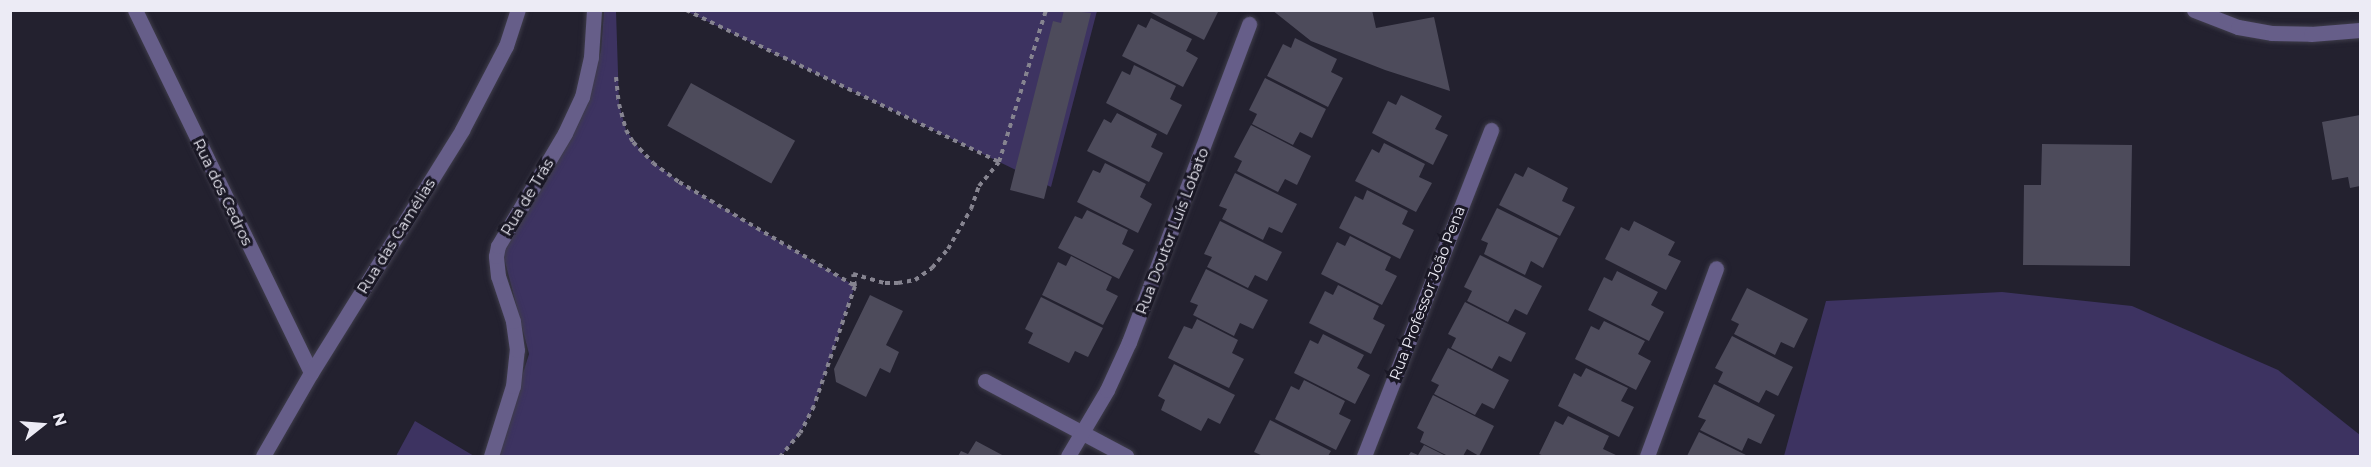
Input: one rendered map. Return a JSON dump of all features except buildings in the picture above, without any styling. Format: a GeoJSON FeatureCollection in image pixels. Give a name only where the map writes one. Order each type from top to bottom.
{"type":"FeatureCollection","features":[{"type":"Feature","properties":{"kind":"street","name":"Rua dos Cedros"},"geometry":{"type":"LineString","coordinates":[[135,10],[311,373]]}},
{"type":"Feature","properties":{"kind":"street","name":"Rua das Camélias"},"geometry":{"type":"LineString","coordinates":[[263,456],[311,373],[462,130],[506,46],[518,10]]}},
{"type":"Feature","properties":{"kind":"street","name":"Rua de Trás"},"geometry":{"type":"LineString","coordinates":[[491,456],[516,374],[518,350],[513,321],[498,276],[498,246],[555,150],[582,97],[591,57],[594,10]]}},
{"type":"Feature","properties":{"kind":"street"},"geometry":{"type":"LineString","coordinates":[[2194,10],[2238,27],[2272,33],[2311,34],[2361,30]]}},
{"type":"Feature","properties":{"kind":"street","name":"Rua Doutor Luís Lobato"},"geometry":{"type":"LineString","coordinates":[[1068,456],[1107,390],[1130,342],[1249,24]]}},
{"type":"Feature","properties":{"kind":"street","name":"Rua Professor João Pena"},"geometry":{"type":"LineString","coordinates":[[1364,456],[1491,130]]}},
{"type":"Feature","properties":{"kind":"street"},"geometry":{"type":"LineString","coordinates":[[1647,456],[1716,268]]}},
{"type":"Feature","properties":{"kind":"street"},"geometry":{"type":"LineString","coordinates":[[985,381],[1126,456]]}},
{"type":"Feature","properties":{"kind":"path"},"geometry":{"type":"LineString","coordinates":[[686,10],[999,162]]}},
{"type":"Feature","properties":{"kind":"path"},"geometry":{"type":"LineString","coordinates":[[781,456],[800,433],[814,406],[855,285],[853,274],[885,283],[915,280],[932,268],[948,249],[971,209],[980,186],[999,162],[1046,10]]}},
{"type":"Feature","properties":{"kind":"path"},"geometry":{"type":"LineString","coordinates":[[616,67],[621,117],[633,142],[648,158],[679,182],[855,285]]}},
{"type":"Feature","properties":{"kind":"shaded area"},"geometry":{"type":"Polygon","coordinates":[[[604,11],[616,11],[619,104],[626,130],[643,154],[679,182],[855,286],[814,406],[800,433],[781,456],[497,456],[529,354],[503,254],[586,103],[601,51],[604,11]]]}},
{"type":"Feature","properties":{"kind":"shaded area"},"geometry":{"type":"Polygon","coordinates":[[[686,11],[1097,11],[1051,187],[686,11]]]}},
{"type":"Feature","properties":{"kind":"shaded area"},"geometry":{"type":"Polygon","coordinates":[[[2002,292],[2132,306],[2278,370],[2360,435],[2360,456],[1784,456],[1826,301],[2002,292]]]}},
{"type":"Feature","properties":{"kind":"shaded area"},"geometry":{"type":"Polygon","coordinates":[[[415,421],[474,456],[396,456],[415,421]]]}}]}
